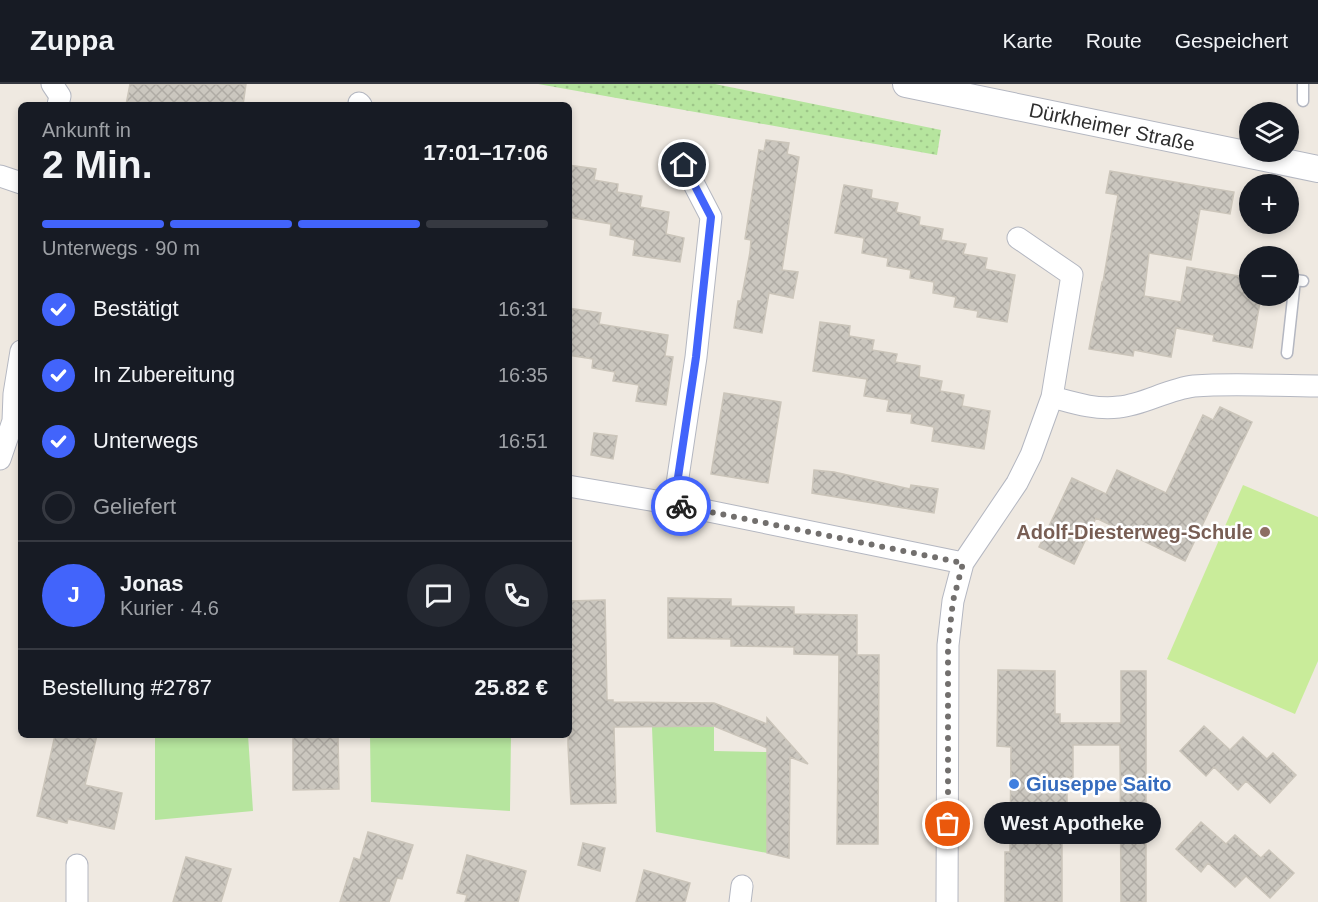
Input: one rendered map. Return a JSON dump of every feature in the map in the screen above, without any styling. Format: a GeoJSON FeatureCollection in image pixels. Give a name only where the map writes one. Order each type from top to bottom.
{"type":"FeatureCollection","features":[{"type":"Feature","properties":{"kind":"street"},"geometry":{"type":"LineString","coordinates":[[52,84],[60,96],[59,102]]}},
{"type":"Feature","properties":{"kind":"street","name":"Dürkheimer Straße"},"geometry":{"type":"LineString","coordinates":[[906,84],[1318,169]]}},
{"type":"Feature","properties":{"kind":"street"},"geometry":{"type":"LineString","coordinates":[[674,504],[696,357],[711,217],[684,165]]}},
{"type":"Feature","properties":{"kind":"street"},"geometry":{"type":"LineString","coordinates":[[0,176],[18,182]]}},
{"type":"Feature","properties":{"kind":"street"},"geometry":{"type":"LineString","coordinates":[[947,902],[948,645],[953,601],[963,563],[1017,483],[1032,455],[1052,397],[1072,275],[1018,238]]}},
{"type":"Feature","properties":{"kind":"street"},"geometry":{"type":"LineString","coordinates":[[0,459],[13,421],[12,395],[18,366]]}},
{"type":"Feature","properties":{"kind":"street"},"geometry":{"type":"LineString","coordinates":[[1052,397],[1093,408],[1121,407],[1191,386],[1318,386]]}},
{"type":"Feature","properties":{"kind":"street"},"geometry":{"type":"LineString","coordinates":[[572,487],[674,504],[963,563]]}},
{"type":"Feature","properties":{"kind":"street"},"geometry":{"type":"LineString","coordinates":[[77,865],[78,902]]}},
{"type":"Feature","properties":{"kind":"lane"},"geometry":{"type":"LineString","coordinates":[[1303,84],[1303,102]]}},
{"type":"Feature","properties":{"kind":"lane"},"geometry":{"type":"LineString","coordinates":[[1287,353],[1295,280],[1303,281]]}},
{"type":"Feature","properties":{"kind":"green space"},"geometry":{"type":"Polygon","coordinates":[[[538,84],[715,84],[941,130],[937,155],[538,84]]]}},
{"type":"Feature","properties":{"kind":"green space","name":"Adolf-Diesterweg-Schule"},"geometry":{"type":"Polygon","coordinates":[[[1243,485],[1318,517],[1318,661],[1295,714],[1167,659],[1243,485]]]}},
{"type":"Feature","properties":{"kind":"green space"},"geometry":{"type":"Polygon","coordinates":[[[714,726],[714,751],[767,752],[767,853],[656,832],[652,727],[714,726]]]}},
{"type":"Feature","properties":{"kind":"green space"},"geometry":{"type":"Polygon","coordinates":[[[155,738],[248,738],[253,811],[155,820],[155,738]]]}},
{"type":"Feature","properties":{"kind":"green space"},"geometry":{"type":"Polygon","coordinates":[[[370,738],[511,738],[510,811],[371,802],[370,738]]]}},
{"type":"Feature","properties":{"kind":"building"},"geometry":{"type":"Polygon","coordinates":[[[130,84],[246,84],[243,102],[127,102],[130,84]]]}},
{"type":"Feature","properties":{"kind":"building"},"geometry":{"type":"Polygon","coordinates":[[[766,140],[789,143],[787,154],[799,157],[782,270],[798,272],[793,298],[769,293],[762,333],[734,328],[750,252],[751,240],[745,239],[759,150],[764,151],[766,140]]]}},
{"type":"Feature","properties":{"kind":"building"},"geometry":{"type":"Polygon","coordinates":[[[572,166],[596,169],[594,180],[618,184],[617,192],[642,196],[640,207],[669,212],[666,234],[684,238],[680,262],[633,255],[635,240],[610,235],[611,224],[572,218],[572,166]]]}},
{"type":"Feature","properties":{"kind":"building"},"geometry":{"type":"Polygon","coordinates":[[[1110,171],[1234,192],[1230,214],[1200,209],[1191,260],[1149,253],[1144,296],[1181,302],[1187,267],[1239,276],[1239,306],[1259,306],[1252,348],[1213,341],[1214,335],[1176,328],[1171,357],[1134,350],[1133,356],[1089,349],[1118,195],[1106,193],[1110,171]]]}},
{"type":"Feature","properties":{"kind":"building"},"geometry":{"type":"Polygon","coordinates":[[[844,185],[872,190],[871,198],[898,203],[896,212],[920,217],[919,225],[943,229],[941,240],[966,244],[963,254],[987,258],[985,269],[1015,275],[1007,322],[977,317],[978,311],[954,307],[956,297],[933,293],[934,282],[910,278],[911,270],[887,266],[888,258],[862,253],[864,238],[835,233],[844,185]]]}},
{"type":"Feature","properties":{"kind":"building"},"geometry":{"type":"Polygon","coordinates":[[[572,309],[601,313],[599,324],[668,335],[665,356],[673,357],[666,405],[636,401],[639,385],[613,381],[615,372],[592,368],[593,359],[572,356],[572,309]]]}},
{"type":"Feature","properties":{"kind":"building"},"geometry":{"type":"Polygon","coordinates":[[[820,322],[850,326],[849,336],[874,340],[872,350],[897,354],[895,362],[920,366],[919,377],[942,381],[940,391],[964,395],[962,406],[990,411],[984,449],[932,441],[934,427],[911,423],[912,414],[887,411],[889,400],[864,396],[867,379],[813,371],[820,322]]]}},
{"type":"Feature","properties":{"kind":"building"},"geometry":{"type":"Polygon","coordinates":[[[724,393],[781,402],[768,483],[711,474],[724,393]]]}},
{"type":"Feature","properties":{"kind":"building"},"geometry":{"type":"Polygon","coordinates":[[[1220,407],[1252,422],[1185,561],[1096,518],[1074,564],[1039,547],[1072,478],[1106,494],[1117,470],[1166,493],[1203,415],[1213,420],[1220,407]]]}},
{"type":"Feature","properties":{"kind":"building"},"geometry":{"type":"Polygon","coordinates":[[[594,433],[617,436],[613,459],[591,455],[594,433]]]}},
{"type":"Feature","properties":{"kind":"building"},"geometry":{"type":"Polygon","coordinates":[[[814,470],[834,472],[910,489],[911,485],[938,489],[934,513],[812,493],[814,470]]]}},
{"type":"Feature","properties":{"kind":"building"},"geometry":{"type":"Polygon","coordinates":[[[668,598],[731,599],[731,606],[794,607],[794,614],[857,615],[857,655],[879,655],[878,844],[837,844],[839,655],[794,654],[794,647],[731,646],[731,639],[668,638],[668,598]]]}},
{"type":"Feature","properties":{"kind":"building"},"geometry":{"type":"Polygon","coordinates":[[[605,600],[607,700],[613,700],[613,702],[714,703],[767,724],[767,718],[808,764],[790,757],[789,858],[767,853],[767,748],[714,726],[614,727],[616,803],[571,804],[568,738],[572,738],[572,601],[605,600]]]}},
{"type":"Feature","properties":{"kind":"building"},"geometry":{"type":"Polygon","coordinates":[[[998,670],[1055,671],[1055,714],[1060,714],[1060,723],[1121,723],[1121,671],[1146,671],[1146,902],[1121,902],[1120,745],[1073,745],[1073,778],[1067,777],[1067,818],[1062,818],[1062,902],[1005,902],[1005,852],[1010,852],[1011,747],[997,746],[998,670]]]}},
{"type":"Feature","properties":{"kind":"building"},"geometry":{"type":"Polygon","coordinates":[[[1204,726],[1230,750],[1243,737],[1267,759],[1273,753],[1296,775],[1270,803],[1246,781],[1238,790],[1214,767],[1206,776],[1180,751],[1204,726]]]}},
{"type":"Feature","properties":{"kind":"building"},"geometry":{"type":"Polygon","coordinates":[[[54,738],[96,738],[85,785],[122,793],[114,829],[68,819],[67,823],[37,816],[54,738]]]}},
{"type":"Feature","properties":{"kind":"building"},"geometry":{"type":"Polygon","coordinates":[[[293,738],[338,738],[339,789],[293,790],[293,738]]]}},
{"type":"Feature","properties":{"kind":"building"},"geometry":{"type":"Polygon","coordinates":[[[1201,822],[1226,844],[1235,835],[1261,858],[1269,850],[1294,873],[1270,898],[1246,876],[1235,887],[1208,863],[1201,872],[1176,849],[1201,822]]]}},
{"type":"Feature","properties":{"kind":"building"},"geometry":{"type":"Polygon","coordinates":[[[368,832],[413,845],[402,879],[397,878],[389,902],[340,902],[354,858],[360,860],[368,832]]]}},
{"type":"Feature","properties":{"kind":"building"},"geometry":{"type":"Polygon","coordinates":[[[583,843],[605,848],[600,871],[578,865],[583,843]]]}},
{"type":"Feature","properties":{"kind":"building"},"geometry":{"type":"Polygon","coordinates":[[[467,855],[526,871],[518,902],[465,902],[467,895],[457,893],[467,855]]]}},
{"type":"Feature","properties":{"kind":"building"},"geometry":{"type":"Polygon","coordinates":[[[186,857],[231,869],[221,902],[173,902],[186,857]]]}},
{"type":"Feature","properties":{"kind":"building"},"geometry":{"type":"Polygon","coordinates":[[[644,870],[690,883],[685,902],[636,902],[644,870]]]}},
{"type":"Feature","properties":{"kind":"way so far"},"geometry":{"type":"LineString","coordinates":[[681,506],[963,563],[953,601],[948,645],[948,824]]}},
{"type":"Feature","properties":{"kind":"place","name":"Adolf-Diesterweg-Schule"},"geometry":{"type":"Point","coordinates":[1265,532]}},
{"type":"Feature","properties":{"kind":"place","name":"Giuseppe Saito"},"geometry":{"type":"Point","coordinates":[1014,784]}},
{"type":"Feature","properties":{"kind":"place","name":"West Apotheke"},"geometry":{"type":"Point","coordinates":[948,824]}},
{"type":"Feature","properties":{"kind":"route"},"geometry":{"type":"LineString","coordinates":[[681,506],[674,504],[696,357],[711,217],[684,165]]}}]}
